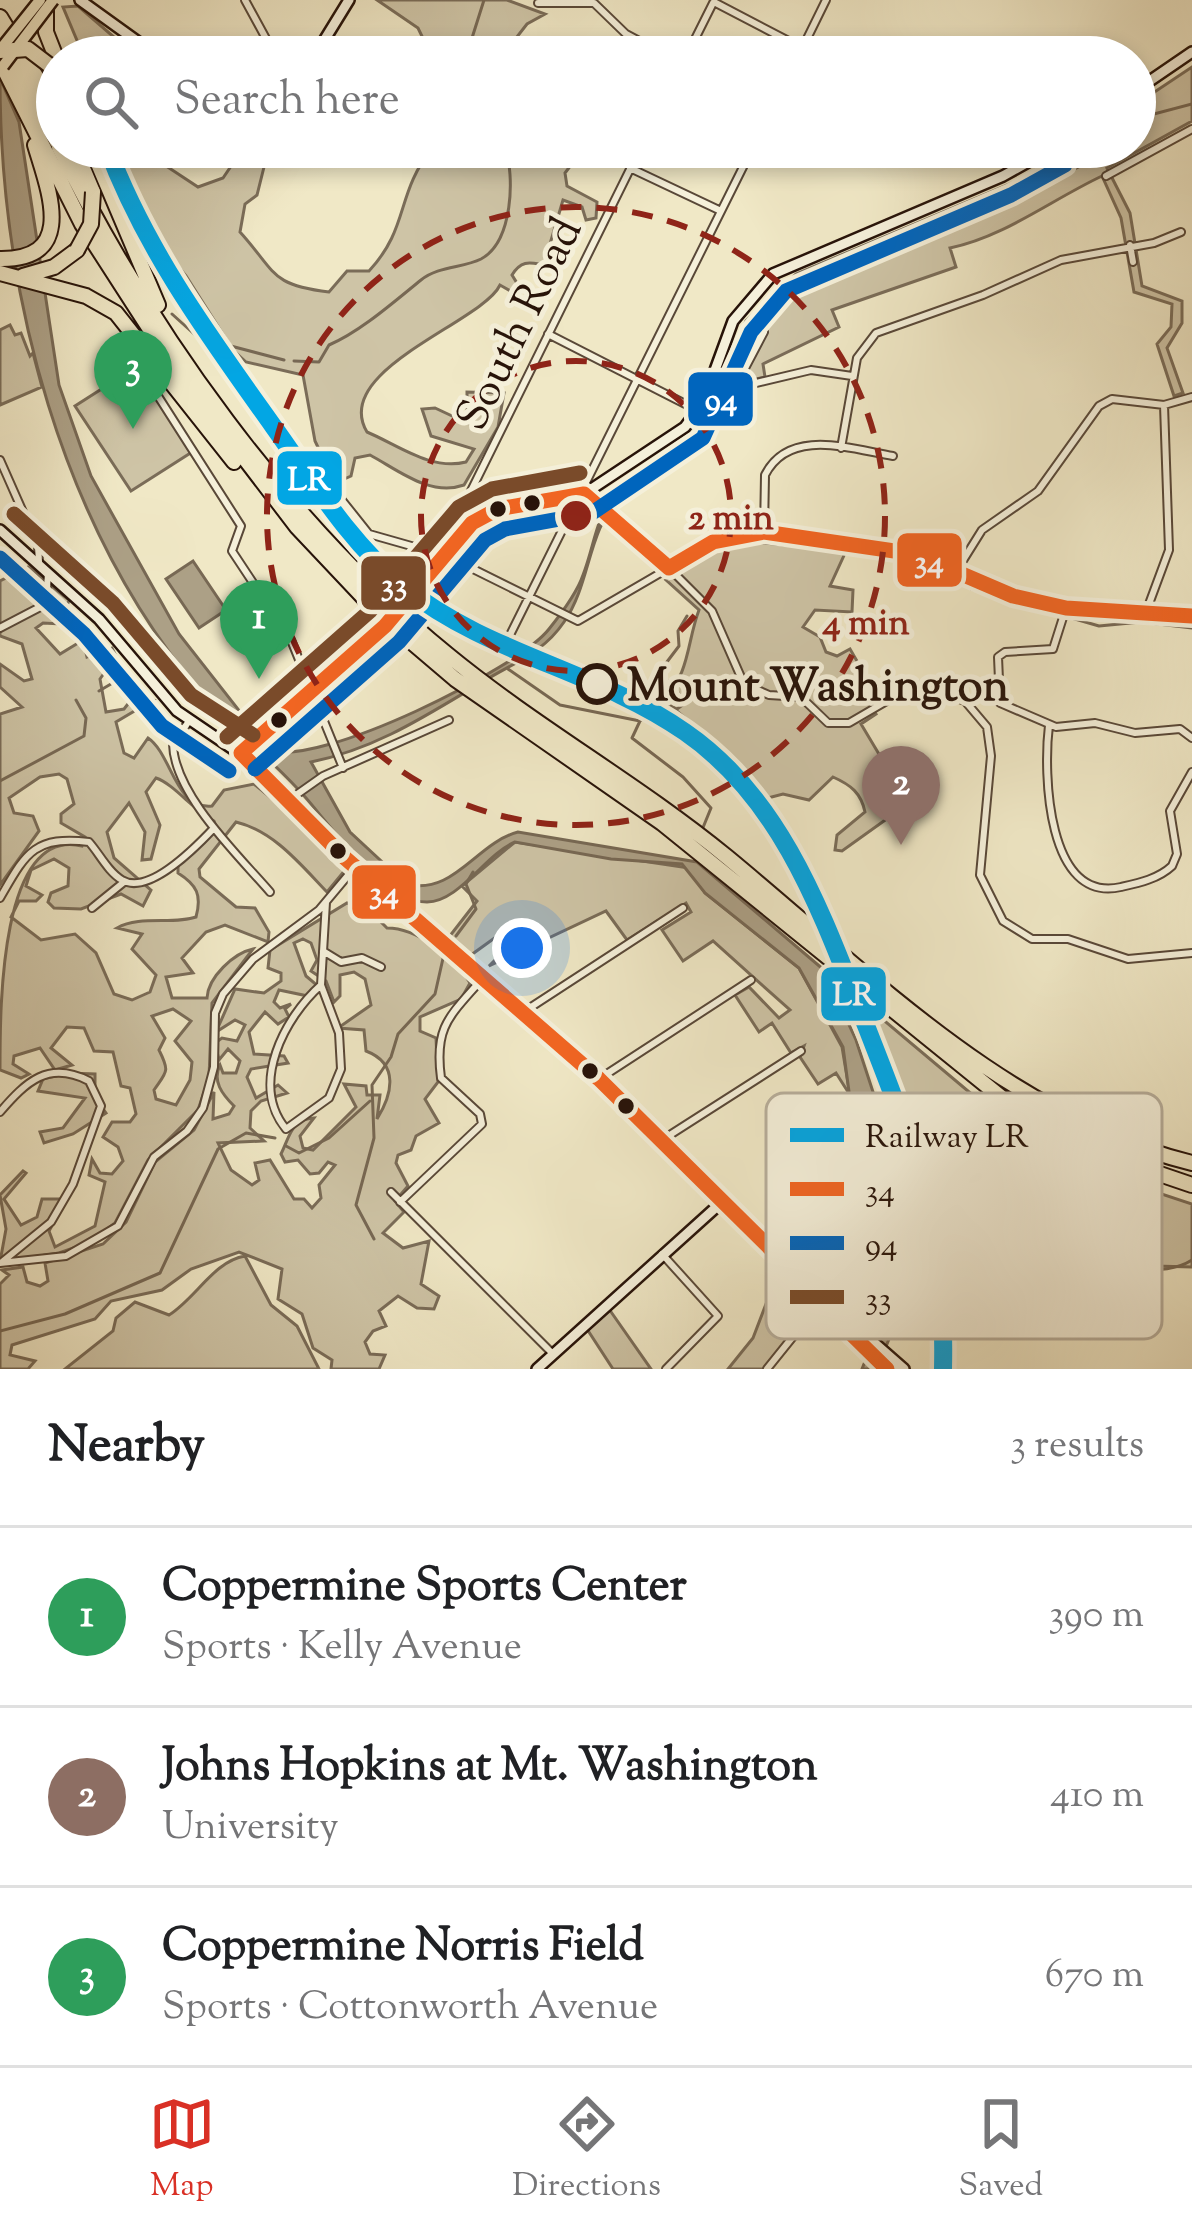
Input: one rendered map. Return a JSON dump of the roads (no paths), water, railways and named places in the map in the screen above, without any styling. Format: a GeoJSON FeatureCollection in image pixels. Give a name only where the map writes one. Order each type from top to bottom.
{"type":"FeatureCollection","features":[{"type":"Feature","properties":{"kind":"highway"},"geometry":{"type":"LineString","coordinates":[[47,36],[49,2]]}},
{"type":"Feature","properties":{"kind":"highway"},"geometry":{"type":"LineString","coordinates":[[0,17],[36,76]]}},
{"type":"Feature","properties":{"kind":"highway"},"geometry":{"type":"LineString","coordinates":[[0,34],[36,103]]}},
{"type":"Feature","properties":{"kind":"highway"},"geometry":{"type":"LineString","coordinates":[[36,53],[4,55],[36,148]]}},
{"type":"Feature","properties":{"kind":"highway"},"geometry":{"type":"LineString","coordinates":[[23,105],[36,131]]}},
{"type":"Feature","properties":{"kind":"highway"},"geometry":{"type":"LineString","coordinates":[[4,267],[44,242],[54,208],[42,168]]}},
{"type":"Feature","properties":{"kind":"highway"},"geometry":{"type":"LineString","coordinates":[[54,168],[82,224],[152,335],[258,478],[352,588]]}},
{"type":"Feature","properties":{"kind":"highway"},"geometry":{"type":"LineString","coordinates":[[70,168],[120,261],[228,416],[347,562],[461,675]]}},
{"type":"Feature","properties":{"kind":"highway"},"geometry":{"type":"LineString","coordinates":[[4,267],[54,267],[86,238],[93,192],[86,168]]}},
{"type":"Feature","properties":{"kind":"highway"},"geometry":{"type":"LineString","coordinates":[[90,168],[150,290],[228,416]]}},
{"type":"Feature","properties":{"kind":"highway"},"geometry":{"type":"LineString","coordinates":[[4,267],[95,300],[122,318],[291,531],[352,588],[461,675],[666,817],[1025,1093]]}},
{"type":"Feature","properties":{"kind":"highway"},"geometry":{"type":"LineString","coordinates":[[666,817],[872,994],[1000,1093]]}},
{"type":"Feature","properties":{"kind":"highway"},"geometry":{"type":"LineString","coordinates":[[1162,1153],[1192,1162]]}},
{"type":"Feature","properties":{"kind":"highway"},"geometry":{"type":"LineString","coordinates":[[1162,1176],[1192,1185]]}},
{"type":"Feature","properties":{"kind":"main road"},"geometry":{"type":"LineString","coordinates":[[80,0],[132,36]]}},
{"type":"Feature","properties":{"kind":"main road"},"geometry":{"type":"LineString","coordinates":[[95,0],[105,15]]}},
{"type":"Feature","properties":{"kind":"main road"},"geometry":{"type":"LineString","coordinates":[[327,36],[349,0]]}},
{"type":"Feature","properties":{"kind":"main road"},"geometry":{"type":"LineString","coordinates":[[4,55],[49,2]]}},
{"type":"Feature","properties":{"kind":"main road"},"geometry":{"type":"LineString","coordinates":[[1156,77],[1192,52]]}},
{"type":"Feature","properties":{"kind":"main road"},"geometry":{"type":"LineString","coordinates":[[242,753],[385,626],[467,527],[505,508],[584,494],[685,427],[710,395],[733,321],[773,274],[1017,168]]}},
{"type":"Feature","properties":{"kind":"main road"},"geometry":{"type":"LineString","coordinates":[[584,494],[670,568],[728,537],[764,532],[898,550],[1013,596],[1066,608],[1192,616]]}},
{"type":"Feature","properties":{"kind":"main road"},"geometry":{"type":"LineString","coordinates":[[0,530],[109,629],[189,721],[242,753],[292,797],[355,867],[525,1011],[766,1244]]}},
{"type":"Feature","properties":{"kind":"main road"},"geometry":{"type":"LineString","coordinates":[[537,1369],[723,1201]]}},
{"type":"Feature","properties":{"kind":"main road"},"geometry":{"type":"LineString","coordinates":[[871,1339],[904,1369]]}},
{"type":"Feature","properties":{"kind":"street"},"geometry":{"type":"LineString","coordinates":[[245,0],[265,36]]}},
{"type":"Feature","properties":{"kind":"street"},"geometry":{"type":"LineString","coordinates":[[808,36],[826,0]]}},
{"type":"Feature","properties":{"kind":"street"},"geometry":{"type":"LineString","coordinates":[[696,36],[714,1],[772,36]]}},
{"type":"Feature","properties":{"kind":"street"},"geometry":{"type":"LineString","coordinates":[[538,3],[593,3],[630,36]]}},
{"type":"Feature","properties":{"kind":"street"},"geometry":{"type":"LineString","coordinates":[[1156,149],[1192,129]]}},
{"type":"Feature","properties":{"kind":"street","name":"South Road"},"geometry":{"type":"LineString","coordinates":[[467,527],[460,511],[630,168]]}},
{"type":"Feature","properties":{"kind":"street"},"geometry":{"type":"LineString","coordinates":[[632,168],[721,211]]}},
{"type":"Feature","properties":{"kind":"street"},"geometry":{"type":"LineString","coordinates":[[508,639],[742,168]]}},
{"type":"Feature","properties":{"kind":"street"},"geometry":{"type":"LineString","coordinates":[[1106,176],[1121,168]]}},
{"type":"Feature","properties":{"kind":"street"},"geometry":{"type":"LineString","coordinates":[[842,448],[859,352],[884,329],[983,296],[1061,260],[1181,232]]}},
{"type":"Feature","properties":{"kind":"street"},"geometry":{"type":"LineString","coordinates":[[1130,245],[1133,262]]}},
{"type":"Feature","properties":{"kind":"street"},"geometry":{"type":"LineString","coordinates":[[730,392],[764,332]]}},
{"type":"Feature","properties":{"kind":"street"},"geometry":{"type":"LineString","coordinates":[[548,334],[699,411]]}},
{"type":"Feature","properties":{"kind":"street"},"geometry":{"type":"LineString","coordinates":[[126,346],[241,526],[232,551],[291,640],[302,680],[333,735],[342,764]]}},
{"type":"Feature","properties":{"kind":"street"},"geometry":{"type":"LineString","coordinates":[[710,395],[811,370],[853,376]]}},
{"type":"Feature","properties":{"kind":"street"},"geometry":{"type":"LineString","coordinates":[[957,570],[982,530],[1038,491],[1099,406],[1112,399],[1164,405],[1192,397]]}},
{"type":"Feature","properties":{"kind":"street"},"geometry":{"type":"LineString","coordinates":[[1146,612],[1169,550],[1164,405]]}},
{"type":"Feature","properties":{"kind":"street"},"geometry":{"type":"LineString","coordinates":[[764,532],[765,475],[772,462],[796,446],[893,456]]}},
{"type":"Feature","properties":{"kind":"street"},"geometry":{"type":"LineString","coordinates":[[0,460],[38,546],[46,604],[0,628]]}},
{"type":"Feature","properties":{"kind":"street"},"geometry":{"type":"LineString","coordinates":[[328,484],[369,534],[443,555]]}},
{"type":"Feature","properties":{"kind":"street"},"geometry":{"type":"LineString","coordinates":[[482,517],[487,528],[465,565],[578,621],[670,568],[712,610],[733,668],[752,689],[801,697],[834,724],[849,723],[916,684],[956,696],[979,713],[992,745],[980,875],[1003,921],[1032,939],[1068,939],[1128,959],[1192,952]]}},
{"type":"Feature","properties":{"kind":"street"},"geometry":{"type":"LineString","coordinates":[[1066,608],[1053,649],[1006,652],[995,667],[1000,703],[1049,725],[1095,723],[1135,733],[1180,729],[1192,739]]}},
{"type":"Feature","properties":{"kind":"street"},"geometry":{"type":"LineString","coordinates":[[292,797],[342,764],[448,720]]}},
{"type":"Feature","properties":{"kind":"street"},"geometry":{"type":"LineString","coordinates":[[189,721],[172,750],[214,828],[270,892]]}},
{"type":"Feature","properties":{"kind":"street"},"geometry":{"type":"LineString","coordinates":[[1049,725],[1047,756],[1063,856],[1072,876],[1094,889],[1128,886],[1172,866],[1177,854],[1170,811],[1192,772]]}},
{"type":"Feature","properties":{"kind":"street"},"geometry":{"type":"LineString","coordinates":[[92,908],[124,881],[149,880],[214,828]]}},
{"type":"Feature","properties":{"kind":"street"},"geometry":{"type":"LineString","coordinates":[[0,898],[25,854],[70,840],[89,842],[124,881]]}},
{"type":"Feature","properties":{"kind":"street"},"geometry":{"type":"LineString","coordinates":[[0,1263],[66,1256],[118,1226],[154,1157],[187,1132],[203,1108],[214,1067],[214,1018],[223,994],[253,959],[326,902],[355,867]]}},
{"type":"Feature","properties":{"kind":"street"},"geometry":{"type":"LineString","coordinates":[[320,985],[293,1012],[281,1036],[272,1094],[286,1129],[329,1098],[341,1069],[339,1033],[320,985],[326,902]]}},
{"type":"Feature","properties":{"kind":"street"},"geometry":{"type":"LineString","coordinates":[[525,1011],[683,908]]}},
{"type":"Feature","properties":{"kind":"street"},"geometry":{"type":"LineString","coordinates":[[322,951],[341,962],[362,958],[381,967]]}},
{"type":"Feature","properties":{"kind":"street"},"geometry":{"type":"LineString","coordinates":[[400,1202],[482,1124],[480,1114],[441,1078],[438,1042],[445,1022],[484,976]]}},
{"type":"Feature","properties":{"kind":"street"},"geometry":{"type":"LineString","coordinates":[[599,1079],[751,980]]}},
{"type":"Feature","properties":{"kind":"street"},"geometry":{"type":"LineString","coordinates":[[662,1141],[800,1052]]}},
{"type":"Feature","properties":{"kind":"street"},"geometry":{"type":"LineString","coordinates":[[0,1112],[24,1084],[57,1071],[89,1081],[101,1106],[73,1184],[51,1222],[0,1263]]}},
{"type":"Feature","properties":{"kind":"street"},"geometry":{"type":"LineString","coordinates":[[391,1192],[552,1353]]}},
{"type":"Feature","properties":{"kind":"street"},"geometry":{"type":"LineString","coordinates":[[662,1254],[714,1306],[718,1316],[666,1369]]}},
{"type":"Feature","properties":{"kind":"street"},"geometry":{"type":"LineString","coordinates":[[767,1369],[791,1339]]}},
{"type":"Feature","properties":{"kind":"street"},"geometry":{"type":"LineString","coordinates":[[855,1339],[886,1368]]}},
{"type":"Feature","properties":{"kind":"waterway"},"geometry":{"type":"LineString","coordinates":[[473,36],[484,0]]}},
{"type":"Feature","properties":{"kind":"waterway"},"geometry":{"type":"LineString","coordinates":[[1156,113],[1192,104]]}},
{"type":"Feature","properties":{"kind":"waterway"},"geometry":{"type":"LineString","coordinates":[[294,361],[319,362],[329,345],[365,324],[428,275],[474,262],[492,250],[509,207],[509,168]]}},
{"type":"Feature","properties":{"kind":"waterway"},"geometry":{"type":"LineString","coordinates":[[719,399],[744,335],[788,285],[830,263],[884,250],[1077,168]]}},
{"type":"Feature","properties":{"kind":"waterway"},"geometry":{"type":"LineString","coordinates":[[172,314],[203,342]]}},
{"type":"Feature","properties":{"kind":"waterway"},"geometry":{"type":"LineString","coordinates":[[227,345],[284,360]]}},
{"type":"Feature","properties":{"kind":"waterway"},"geometry":{"type":"LineString","coordinates":[[971,589],[1099,626],[1141,622],[1192,628]]}},
{"type":"Feature","properties":{"kind":"waterway"},"geometry":{"type":"LineString","coordinates":[[651,707],[657,700],[677,709],[684,704],[673,683],[657,675],[679,646],[678,631],[687,616]]}},
{"type":"Feature","properties":{"kind":"waterway"},"geometry":{"type":"LineString","coordinates":[[508,669],[560,705],[640,721],[646,716]]}},
{"type":"Feature","properties":{"kind":"waterway"},"geometry":{"type":"LineString","coordinates":[[99,691],[116,681]]}},
{"type":"Feature","properties":{"kind":"waterway"},"geometry":{"type":"LineString","coordinates":[[0,781],[84,736],[86,718],[76,700]]}},
{"type":"Feature","properties":{"kind":"waterway"},"geometry":{"type":"LineString","coordinates":[[640,721],[632,738],[683,777],[711,808],[702,830]]}},
{"type":"Feature","properties":{"kind":"waterway"},"geometry":{"type":"LineString","coordinates":[[456,936],[476,909],[466,884],[473,872]]}},
{"type":"Feature","properties":{"kind":"waterway"},"geometry":{"type":"LineString","coordinates":[[374,1239],[356,1205],[374,1138],[372,1085],[391,1057],[398,1034],[435,994],[444,954]]}},
{"type":"Feature","properties":{"kind":"waterway"},"geometry":{"type":"LineString","coordinates":[[286,1146],[299,1153],[329,1138],[370,1101]]}},
{"type":"Feature","properties":{"kind":"waterway"},"geometry":{"type":"LineString","coordinates":[[0,1331],[65,1314],[160,1273],[218,1149],[246,1133],[275,1138]]}},
{"type":"Feature","properties":{"kind":"waterway"},"geometry":{"type":"LineString","coordinates":[[1162,1269],[1192,1260]]}},
{"type":"Feature","properties":{"kind":"rail line","name":"LR"},"geometry":{"type":"LineString","coordinates":[[116,168],[140,222],[203,326],[333,511],[385,570],[436,610],[471,629],[651,711],[720,760],[750,792],[817,905],[892,1093]]}},
{"type":"Feature","properties":{"kind":"rail line","name":"LR"},"geometry":{"type":"LineString","coordinates":[[943,1339],[943,1369]]}},
{"type":"Feature","properties":{"kind":"place","name":"Coppermine Norris Field"},"geometry":{"type":"Point","coordinates":[133,429]}},
{"type":"Feature","properties":{"kind":"place","name":"Coppermine Sports Center"},"geometry":{"type":"Point","coordinates":[259,679]}},
{"type":"Feature","properties":{"kind":"place","name":"Mount Washington"},"geometry":{"type":"Point","coordinates":[597,684]}},
{"type":"Feature","properties":{"kind":"place","name":"Johns Hopkins at Mt. Washington"},"geometry":{"type":"Point","coordinates":[901,845]}}]}
